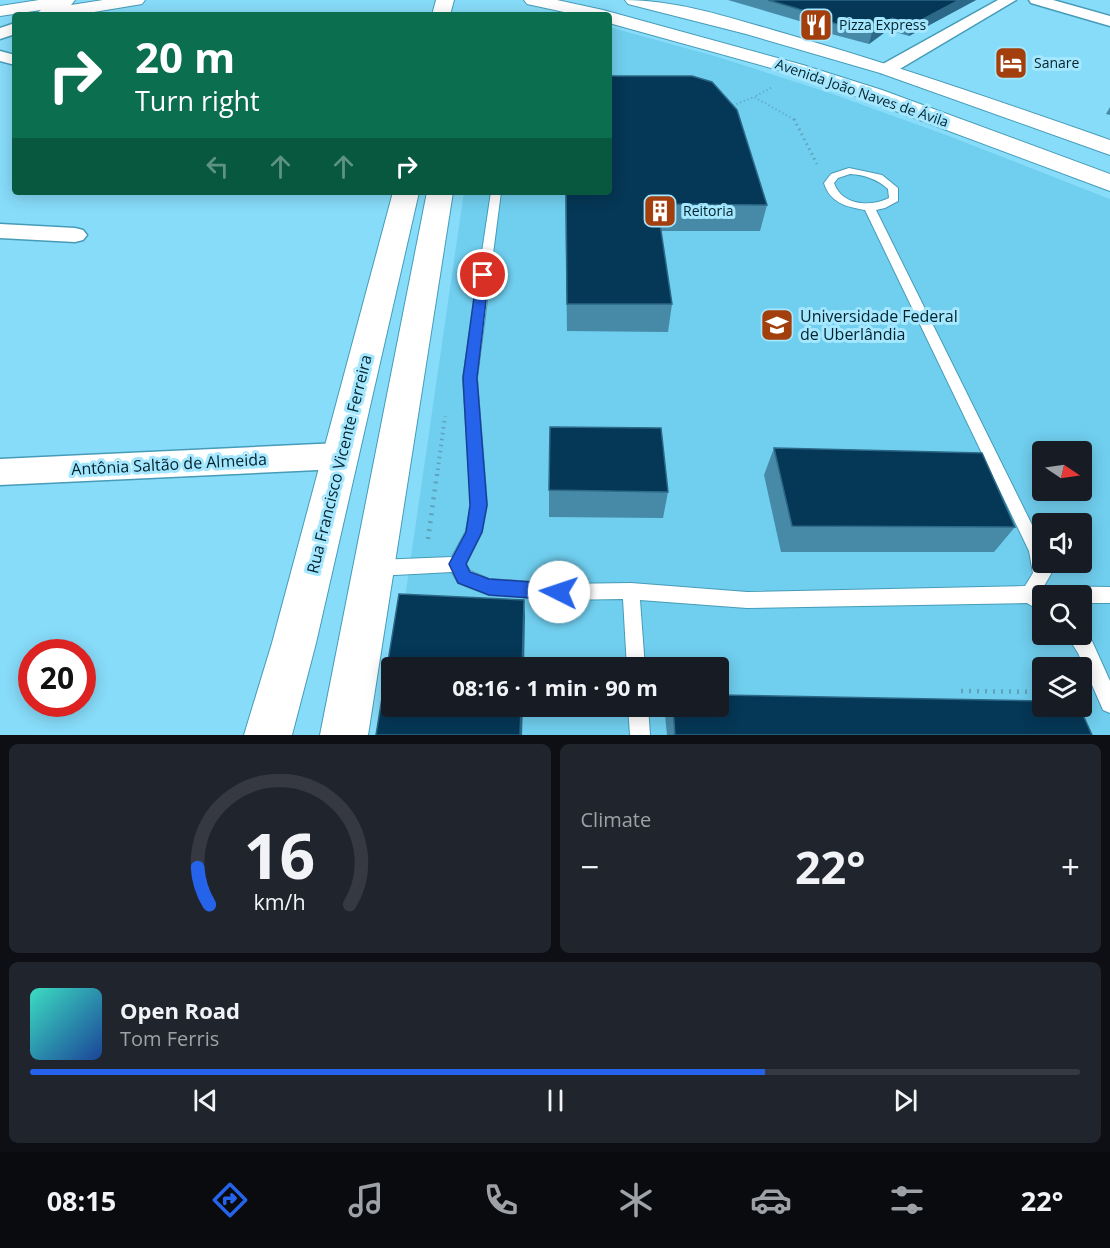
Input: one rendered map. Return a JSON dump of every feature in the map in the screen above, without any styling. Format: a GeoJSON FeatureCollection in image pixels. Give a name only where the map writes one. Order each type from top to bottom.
{"type":"FeatureCollection","features":[{"type":"Feature","properties":{"kind":"main road"},"geometry":{"type":"LineString","coordinates":[[0,11],[73,0]]}},
{"type":"Feature","properties":{"kind":"main road"},"geometry":{"type":"LineString","coordinates":[[63,12],[136,0]]}},
{"type":"Feature","properties":{"kind":"main road"},"geometry":{"type":"LineString","coordinates":[[533,0],[589,12]]}},
{"type":"Feature","properties":{"kind":"main road","name":"Avenida João Naves de Ávila"},"geometry":{"type":"LineString","coordinates":[[632,0],[753,30],[887,69],[1110,148]]}},
{"type":"Feature","properties":{"kind":"main road","name":"Avenida João Naves de Ávila"},"geometry":{"type":"LineString","coordinates":[[612,17],[803,72],[944,120],[1110,183]]}},
{"type":"Feature","properties":{"kind":"main road","name":"Rua Francisco Vicente Ferreira"},"geometry":{"type":"LineString","coordinates":[[268,735],[294,643],[405,195]]}},
{"type":"Feature","properties":{"kind":"main road"},"geometry":{"type":"LineString","coordinates":[[344,735],[356,679],[372,568],[439,195]]}},
{"type":"Feature","properties":{"kind":"street"},"geometry":{"type":"LineString","coordinates":[[51,12],[73,0]]}},
{"type":"Feature","properties":{"kind":"street"},"geometry":{"type":"LineString","coordinates":[[887,69],[955,33],[1009,0]]}},
{"type":"Feature","properties":{"kind":"street"},"geometry":{"type":"LineString","coordinates":[[1035,0],[1110,21]]}},
{"type":"Feature","properties":{"kind":"street"},"geometry":{"type":"LineString","coordinates":[[0,231],[75,235]]}},
{"type":"Feature","properties":{"kind":"street","name":"Antônia Saltão de Almeida"},"geometry":{"type":"LineString","coordinates":[[0,472],[339,456]]}},
{"type":"Feature","properties":{"kind":"lane"},"geometry":{"type":"LineString","coordinates":[[840,173],[870,174],[893,188],[894,200],[889,204],[870,208],[838,198],[828,187],[831,178],[840,173]]}},
{"type":"Feature","properties":{"kind":"lane"},"geometry":{"type":"LineString","coordinates":[[457,564],[474,532],[478,505],[470,378],[496,195]]}},
{"type":"Feature","properties":{"kind":"lane"},"geometry":{"type":"LineString","coordinates":[[870,208],[1037,551],[1042,574],[1039,585]]}},
{"type":"Feature","properties":{"kind":"lane"},"geometry":{"type":"LineString","coordinates":[[372,568],[457,564]]}},
{"type":"Feature","properties":{"kind":"lane"},"geometry":{"type":"LineString","coordinates":[[457,564],[464,578],[489,587],[559,592],[632,591],[747,600],[1032,599]]}},
{"type":"Feature","properties":{"kind":"lane"},"geometry":{"type":"LineString","coordinates":[[632,591],[635,657]]}},
{"type":"Feature","properties":{"kind":"lane"},"geometry":{"type":"LineString","coordinates":[[1092,596],[1110,595]]}},
{"type":"Feature","properties":{"kind":"lane"},"geometry":{"type":"LineString","coordinates":[[1083,645],[1110,703]]}},
{"type":"Feature","properties":{"kind":"lane"},"geometry":{"type":"LineString","coordinates":[[639,717],[640,735]]}},
{"type":"Feature","properties":{"kind":"path"},"geometry":{"type":"LineString","coordinates":[[723,109],[754,97],[803,72]]}},
{"type":"Feature","properties":{"kind":"path"},"geometry":{"type":"LineString","coordinates":[[754,97],[794,118],[819,169],[831,178]]}},
{"type":"Feature","properties":{"kind":"path"},"geometry":{"type":"LineString","coordinates":[[427,549],[446,408]]}},
{"type":"Feature","properties":{"kind":"path"},"geometry":{"type":"LineString","coordinates":[[961,691],[1032,692]]}},
{"type":"Feature","properties":{"kind":"shaded area","name":"Universidade Federal de Uberlândia"},"geometry":{"type":"Polygon","coordinates":[[[612,28],[718,57],[827,92],[946,135],[1110,199],[1110,735],[385,735],[389,717],[729,717],[729,657],[396,657],[464,195],[612,195],[612,28]]]}},
{"type":"Feature","properties":{"kind":"building"},"geometry":{"type":"Polygon","coordinates":[[[768,0],[959,0],[912,25],[892,18],[872,33],[807,16],[812,13],[768,0]]]}},
{"type":"Feature","properties":{"kind":"building","name":"Reitoria"},"geometry":{"type":"Polygon","coordinates":[[[612,76],[692,76],[712,82],[737,110],[767,205],[657,204],[672,304],[567,304],[566,195],[612,195],[612,76]]]}},
{"type":"Feature","properties":{"kind":"building"},"geometry":{"type":"Polygon","coordinates":[[[550,427],[661,428],[668,492],[549,490],[550,427]]]}},
{"type":"Feature","properties":{"kind":"building"},"geometry":{"type":"Polygon","coordinates":[[[774,448],[982,453],[1015,527],[792,526],[774,448]]]}},
{"type":"Feature","properties":{"kind":"building"},"geometry":{"type":"Polygon","coordinates":[[[399,594],[524,600],[522,657],[389,657],[399,594]]]}},
{"type":"Feature","properties":{"kind":"building"},"geometry":{"type":"Polygon","coordinates":[[[729,695],[1032,701],[1032,717],[1084,717],[1092,735],[675,735],[674,717],[729,717],[729,695]]]}},
{"type":"Feature","properties":{"kind":"building"},"geometry":{"type":"Polygon","coordinates":[[[381,704],[381,717],[521,717],[520,735],[376,735],[381,704]]]}},
{"type":"Feature","properties":{"kind":"place","name":"Pizza Express"},"geometry":{"type":"Point","coordinates":[816,25]}},
{"type":"Feature","properties":{"kind":"place","name":"Sanare"},"geometry":{"type":"Point","coordinates":[1011,63]}},
{"type":"Feature","properties":{"kind":"place","name":"Reitoria"},"geometry":{"type":"Point","coordinates":[660,211]}},
{"type":"Feature","properties":{"kind":"place","name":"Universidade Federal de Uberlândia"},"geometry":{"type":"Point","coordinates":[777,325]}},
{"type":"Feature","properties":{"kind":"route"},"geometry":{"type":"LineString","coordinates":[[483,275],[470,378],[478,484],[477,518],[467,549],[457,564],[464,578],[489,587],[559,592]]}}]}
